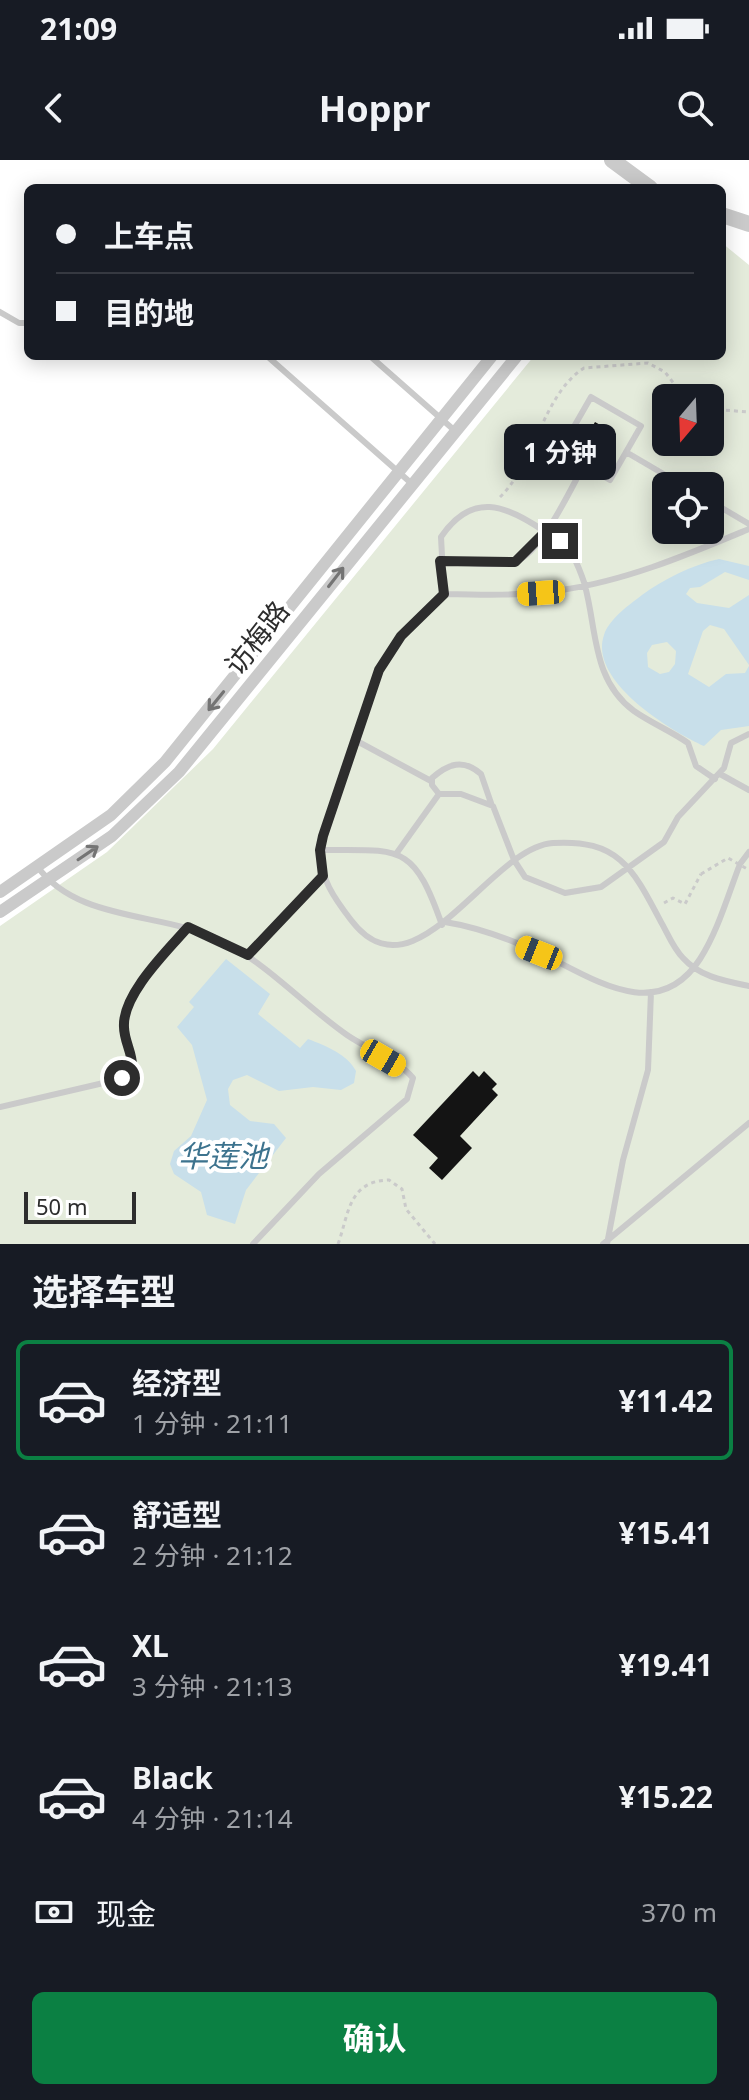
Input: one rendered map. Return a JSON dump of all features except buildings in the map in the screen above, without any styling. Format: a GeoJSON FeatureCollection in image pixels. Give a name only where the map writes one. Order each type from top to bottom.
{"type":"FeatureCollection","features":[{"type":"Feature","properties":{"kind":"street"},"geometry":{"type":"LineString","coordinates":[[612,160],[640,184]]}},
{"type":"Feature","properties":{"kind":"street"},"geometry":{"type":"LineString","coordinates":[[726,216],[749,224]]}},
{"type":"Feature","properties":{"kind":"street","name":"访梅路"},"geometry":{"type":"LineString","coordinates":[[0,892],[111,815],[189,735],[396,471],[489,360]]}},
{"type":"Feature","properties":{"kind":"street","name":"访梅路"},"geometry":{"type":"LineString","coordinates":[[0,912],[125,825],[201,745],[514,360]]}},
{"type":"Feature","properties":{"kind":"street"},"geometry":{"type":"LineString","coordinates":[[189,735],[201,745]]}},
{"type":"Feature","properties":{"kind":"lane"},"geometry":{"type":"LineString","coordinates":[[0,312],[24,323]]}},
{"type":"Feature","properties":{"kind":"lane"},"geometry":{"type":"LineString","coordinates":[[271,360],[411,483]]}},
{"type":"Feature","properties":{"kind":"lane"},"geometry":{"type":"LineString","coordinates":[[375,360],[454,430]]}},
{"type":"Feature","properties":{"kind":"lane"},"geometry":{"type":"LineString","coordinates":[[591,397],[641,426],[610,480],[584,465],[560,451],[591,397]]}},
{"type":"Feature","properties":{"kind":"lane"},"geometry":{"type":"LineString","coordinates":[[626,452],[660,472]]}},
{"type":"Feature","properties":{"kind":"lane"},"geometry":{"type":"LineString","coordinates":[[440,561],[515,562],[545,532],[584,465]]}},
{"type":"Feature","properties":{"kind":"lane"},"geometry":{"type":"LineString","coordinates":[[444,594],[439,543],[444,533],[465,514],[483,506],[506,508],[545,532],[573,555],[585,585],[597,655],[614,691],[635,711],[688,743],[696,766],[749,790]]}},
{"type":"Feature","properties":{"kind":"lane"},"geometry":{"type":"LineString","coordinates":[[724,510],[749,526]]}},
{"type":"Feature","properties":{"kind":"lane"},"geometry":{"type":"LineString","coordinates":[[749,526],[676,559],[585,585],[510,595],[444,594],[401,636],[373,684],[320,850],[323,876],[356,927],[381,941],[397,944],[417,940],[444,923],[514,860],[539,846],[566,843],[613,852],[629,868],[677,951],[693,967],[712,977],[749,986]]}},
{"type":"Feature","properties":{"kind":"lane"},"geometry":{"type":"LineString","coordinates":[[431,781],[447,766],[463,764],[481,774],[521,872],[533,882],[565,893],[601,887],[664,842],[678,817],[726,766],[731,743],[749,734]]}},
{"type":"Feature","properties":{"kind":"lane"},"geometry":{"type":"LineString","coordinates":[[355,740],[431,781],[439,794]]}},
{"type":"Feature","properties":{"kind":"lane"},"geometry":{"type":"LineString","coordinates":[[477,798],[487,791]]}},
{"type":"Feature","properties":{"kind":"lane"},"geometry":{"type":"LineString","coordinates":[[439,794],[454,793],[491,803]]}},
{"type":"Feature","properties":{"kind":"lane"},"geometry":{"type":"LineString","coordinates":[[396,854],[439,794]]}},
{"type":"Feature","properties":{"kind":"lane"},"geometry":{"type":"LineString","coordinates":[[320,850],[396,854],[421,873],[444,923],[521,946],[606,987],[633,994],[651,992],[679,979],[693,967],[749,852]]}},
{"type":"Feature","properties":{"kind":"lane"},"geometry":{"type":"LineString","coordinates":[[37,866],[47,880],[72,899],[188,927],[248,955],[347,1035],[408,1072],[414,1083],[407,1099],[319,1174],[253,1244]]}},
{"type":"Feature","properties":{"kind":"lane"},"geometry":{"type":"LineString","coordinates":[[248,955],[323,876]]}},
{"type":"Feature","properties":{"kind":"lane"},"geometry":{"type":"LineString","coordinates":[[0,1107],[127,1075],[133,1063],[125,1035],[126,1011],[160,958],[188,927]]}},
{"type":"Feature","properties":{"kind":"lane"},"geometry":{"type":"LineString","coordinates":[[606,1243],[623,1160],[648,1070],[651,992]]}},
{"type":"Feature","properties":{"kind":"lane"},"geometry":{"type":"LineString","coordinates":[[606,1243],[749,1123]]}},
{"type":"Feature","properties":{"kind":"path"},"geometry":{"type":"LineString","coordinates":[[724,410],[749,412]]}},
{"type":"Feature","properties":{"kind":"path"},"geometry":{"type":"LineString","coordinates":[[654,909],[673,898],[685,904],[701,874],[728,858],[749,870]]}},
{"type":"Feature","properties":{"kind":"path"},"geometry":{"type":"LineString","coordinates":[[338,1244],[351,1198],[367,1186],[389,1180],[402,1189],[406,1209],[435,1244]]}},
{"type":"Feature","properties":{"kind":"green space"},"geometry":{"type":"Polygon","coordinates":[[[726,246],[749,265],[749,1244],[0,1244],[0,926],[107,852],[213,749],[531,360],[726,360],[726,246]]]}},
{"type":"Feature","properties":{"kind":"water"},"geometry":{"type":"Polygon","coordinates":[[[719,559],[749,566],[749,580],[725,572],[700,587],[690,588],[686,594],[697,603],[729,608],[749,595],[749,665],[724,629],[710,625],[703,631],[688,674],[709,687],[726,674],[745,673],[749,666],[749,726],[721,730],[704,746],[672,729],[636,702],[608,670],[602,652],[607,629],[626,608],[669,578],[719,559]],[[667,642],[652,645],[647,653],[648,667],[660,674],[669,672],[675,664],[676,651],[667,642]]]}},
{"type":"Feature","properties":{"kind":"water","name":"华莲池"},"geometry":{"type":"Polygon","coordinates":[[[226,959],[270,994],[258,1014],[300,1048],[308,1039],[342,1055],[356,1071],[354,1083],[341,1090],[313,1087],[279,1091],[247,1075],[233,1080],[228,1089],[230,1105],[250,1121],[274,1124],[286,1138],[246,1190],[235,1224],[207,1215],[201,1192],[174,1174],[170,1164],[174,1151],[191,1136],[207,1100],[192,1045],[177,1027],[194,1007],[189,1002],[226,959]]]}},
{"type":"Feature","properties":{"kind":"route"},"geometry":{"type":"LineString","coordinates":[[122,1078],[132,1070],[133,1063],[124,1027],[129,1004],[160,958],[188,927],[248,955],[323,876],[320,867],[323,836],[373,684],[393,646],[444,594],[440,561],[515,562],[522,559],[545,532],[560,541]]}}]}
